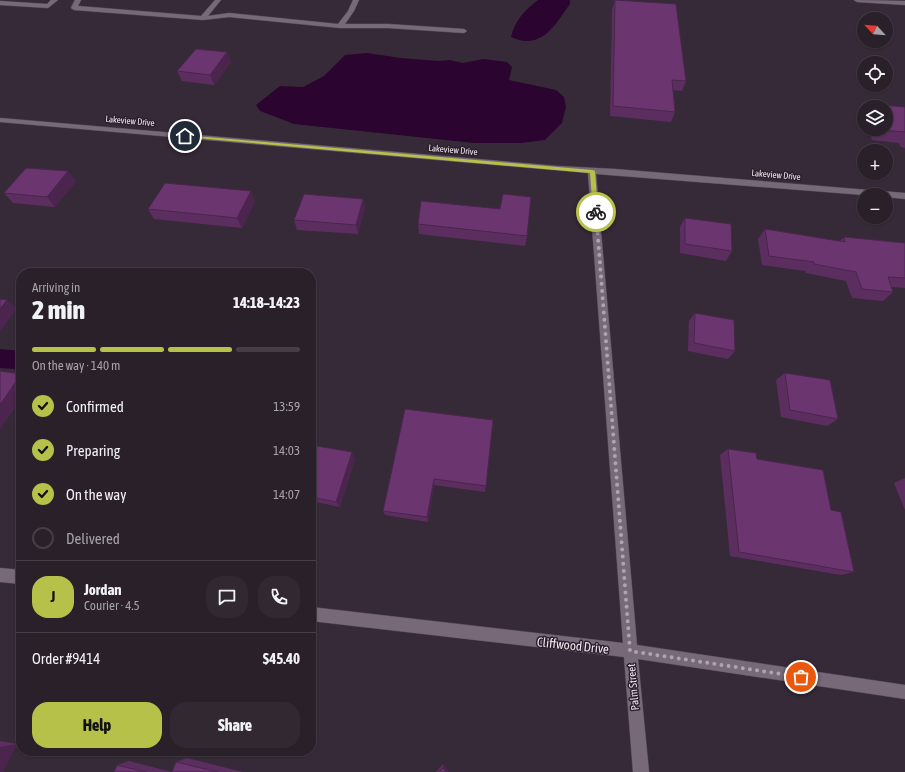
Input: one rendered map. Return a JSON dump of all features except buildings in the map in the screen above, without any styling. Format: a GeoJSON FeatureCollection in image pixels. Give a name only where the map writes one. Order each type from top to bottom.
{"type":"FeatureCollection","features":[{"type":"Feature","properties":{"kind":"street"},"geometry":{"type":"LineString","coordinates":[[0,3],[48,6],[56,0]]}},
{"type":"Feature","properties":{"kind":"street"},"geometry":{"type":"LineString","coordinates":[[78,0],[74,8],[203,18],[229,15],[340,26],[388,26],[464,31]]}},
{"type":"Feature","properties":{"kind":"street"},"geometry":{"type":"LineString","coordinates":[[203,18],[218,0]]}},
{"type":"Feature","properties":{"kind":"street"},"geometry":{"type":"LineString","coordinates":[[340,26],[351,11],[356,0]]}},
{"type":"Feature","properties":{"kind":"street"},"geometry":{"type":"LineString","coordinates":[[857,0],[905,3]]}},
{"type":"Feature","properties":{"kind":"street","name":"Lakeview Drive"},"geometry":{"type":"LineString","coordinates":[[0,120],[592,171],[905,196]]}},
{"type":"Feature","properties":{"kind":"street","name":"Palm Street"},"geometry":{"type":"LineString","coordinates":[[592,171],[641,772]]}},
{"type":"Feature","properties":{"kind":"street"},"geometry":{"type":"LineString","coordinates":[[0,575],[16,577]]}},
{"type":"Feature","properties":{"kind":"street","name":"Cliffwood Drive"},"geometry":{"type":"LineString","coordinates":[[316,615],[630,651],[905,692]]}},
{"type":"Feature","properties":{"kind":"shaded area"},"geometry":{"type":"Polygon","coordinates":[[[538,0],[570,0],[570,4],[557,23],[540,38],[526,41],[511,37],[521,16],[538,0]]]}},
{"type":"Feature","properties":{"kind":"shaded area"},"geometry":{"type":"Polygon","coordinates":[[[367,53],[401,58],[438,61],[450,60],[463,63],[483,59],[507,62],[512,67],[509,80],[556,90],[564,97],[566,107],[562,123],[545,140],[521,143],[474,143],[294,124],[260,111],[256,105],[280,86],[303,87],[324,76],[345,55],[367,53]]]}},
{"type":"Feature","properties":{"kind":"shaded area"},"geometry":{"type":"Polygon","coordinates":[[[0,349],[16,351],[15,369],[0,368],[0,349]]]}},
{"type":"Feature","properties":{"kind":"way so far"},"geometry":{"type":"LineString","coordinates":[[596,212],[630,651],[801,677]]}},
{"type":"Feature","properties":{"kind":"route"},"geometry":{"type":"LineString","coordinates":[[185,136],[592,171],[596,212]]}}]}
